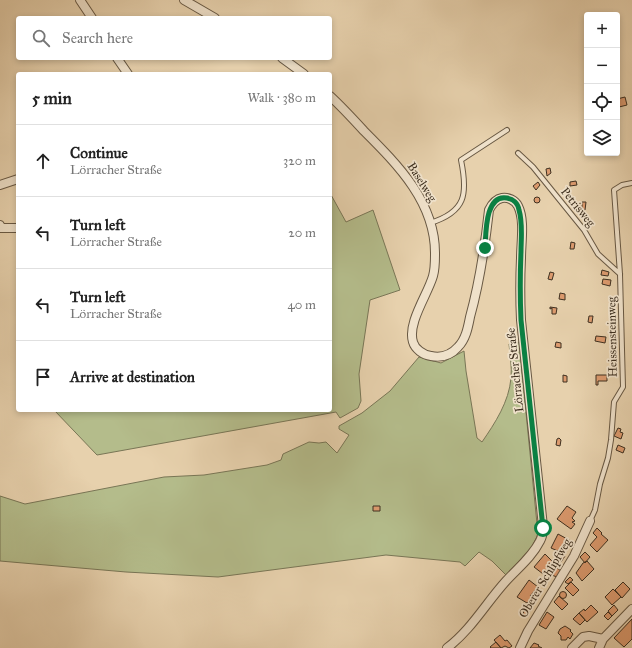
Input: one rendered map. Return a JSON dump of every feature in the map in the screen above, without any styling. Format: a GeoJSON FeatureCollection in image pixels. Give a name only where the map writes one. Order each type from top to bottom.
{"type":"FeatureCollection","features":[{"type":"Feature","properties":{"kind":"street"},"geometry":{"type":"LineString","coordinates":[[80,0],[91,16]]}},
{"type":"Feature","properties":{"kind":"street"},"geometry":{"type":"LineString","coordinates":[[184,0],[212,16]]}},
{"type":"Feature","properties":{"kind":"street"},"geometry":{"type":"LineString","coordinates":[[119,60],[127,72]]}},
{"type":"Feature","properties":{"kind":"street"},"geometry":{"type":"LineString","coordinates":[[285,60],[301,72]]}},
{"type":"Feature","properties":{"kind":"street","name":"Baselweg"},"geometry":{"type":"LineString","coordinates":[[332,98],[397,165],[422,200],[430,223],[435,245],[435,268],[414,321],[412,341],[418,348]]}},
{"type":"Feature","properties":{"kind":"street"},"geometry":{"type":"LineString","coordinates":[[0,185],[16,180]]}},
{"type":"Feature","properties":{"kind":"street","name":"Lörracher Straße"},"geometry":{"type":"LineString","coordinates":[[418,348],[422,353],[428,356],[436,357],[452,352],[459,347],[465,337],[479,280],[485,248],[489,210],[492,204],[497,200],[503,198],[514,200],[520,210],[521,320],[543,528],[541,539],[536,550],[506,581],[461,636],[447,648]]}},
{"type":"Feature","properties":{"kind":"street"},"geometry":{"type":"LineString","coordinates":[[0,225],[1,228],[16,228]]}},
{"type":"Feature","properties":{"kind":"street","name":"Oberer Schlipfweg"},"geometry":{"type":"LineString","coordinates":[[520,648],[528,631],[574,556],[590,521]]}},
{"type":"Feature","properties":{"kind":"street"},"geometry":{"type":"LineString","coordinates":[[599,648],[603,639],[632,609]]}},
{"type":"Feature","properties":{"kind":"street"},"geometry":{"type":"LineString","coordinates":[[572,648],[583,637],[589,636],[603,639]]}},
{"type":"Feature","properties":{"kind":"lane"},"geometry":{"type":"LineString","coordinates":[[430,223],[446,218],[460,205],[464,193],[465,181],[461,160],[507,130]]}},
{"type":"Feature","properties":{"kind":"lane","name":"Petrisweg"},"geometry":{"type":"LineString","coordinates":[[518,153],[533,167],[584,230],[598,254],[620,274]]}},
{"type":"Feature","properties":{"kind":"lane","name":"Heissensteinweg"},"geometry":{"type":"LineString","coordinates":[[590,521],[595,510],[600,484],[612,440],[614,402],[623,387],[620,274],[614,190],[622,185],[632,183]]}},
{"type":"Feature","properties":{"kind":"green space"},"geometry":{"type":"Polygon","coordinates":[[[332,197],[346,222],[373,210],[400,290],[370,300],[359,374],[361,401],[358,408],[340,418],[336,412],[97,455],[56,412],[332,412],[332,197]]]}},
{"type":"Feature","properties":{"kind":"green space"},"geometry":{"type":"Polygon","coordinates":[[[519,342],[538,534],[532,547],[506,575],[492,561],[479,552],[465,566],[460,562],[386,555],[218,577],[126,572],[0,561],[0,496],[25,504],[164,477],[204,475],[267,465],[281,460],[283,454],[309,442],[326,442],[337,453],[349,435],[339,429],[339,426],[362,413],[390,391],[419,357],[441,363],[464,351],[477,438],[482,442],[496,420],[510,387],[511,361],[509,344],[519,342]]]}},
{"type":"Feature","properties":{"kind":"building"},"geometry":{"type":"Polygon","coordinates":[[[625,97],[627,105],[620,107],[620,98],[625,97]]]}},
{"type":"Feature","properties":{"kind":"building"},"geometry":{"type":"Polygon","coordinates":[[[550,168],[551,173],[547,176],[546,169],[550,168]]]}},
{"type":"Feature","properties":{"kind":"building"},"geometry":{"type":"Polygon","coordinates":[[[576,181],[577,185],[570,186],[570,182],[576,181]]]}},
{"type":"Feature","properties":{"kind":"building"},"geometry":{"type":"Polygon","coordinates":[[[538,182],[540,185],[536,190],[533,186],[538,182]]]}},
{"type":"Feature","properties":{"kind":"building"},"geometry":{"type":"Polygon","coordinates":[[[537,197],[540,200],[537,203],[534,200],[537,197]]]}},
{"type":"Feature","properties":{"kind":"building"},"geometry":{"type":"Polygon","coordinates":[[[582,202],[586,202],[585,210],[582,209],[582,202]]]}},
{"type":"Feature","properties":{"kind":"building"},"geometry":{"type":"Polygon","coordinates":[[[571,242],[575,243],[574,249],[570,249],[571,242]]]}},
{"type":"Feature","properties":{"kind":"building"},"geometry":{"type":"Polygon","coordinates":[[[602,270],[609,272],[608,276],[601,275],[602,270]]]}},
{"type":"Feature","properties":{"kind":"building"},"geometry":{"type":"Polygon","coordinates":[[[550,272],[554,273],[552,280],[548,279],[550,272]]]}},
{"type":"Feature","properties":{"kind":"building"},"geometry":{"type":"Polygon","coordinates":[[[603,279],[611,280],[610,286],[602,284],[603,279]]]}},
{"type":"Feature","properties":{"kind":"building"},"geometry":{"type":"Polygon","coordinates":[[[560,293],[565,294],[565,300],[559,299],[560,293]]]}},
{"type":"Feature","properties":{"kind":"building"},"geometry":{"type":"Polygon","coordinates":[[[550,307],[557,308],[556,314],[552,314],[552,308],[550,309],[550,307]]]}},
{"type":"Feature","properties":{"kind":"building"},"geometry":{"type":"Polygon","coordinates":[[[589,316],[593,316],[592,323],[588,322],[589,316]]]}},
{"type":"Feature","properties":{"kind":"building"},"geometry":{"type":"Polygon","coordinates":[[[596,336],[606,337],[605,343],[595,341],[596,336]]]}},
{"type":"Feature","properties":{"kind":"building"},"geometry":{"type":"Polygon","coordinates":[[[556,342],[561,343],[561,348],[555,347],[556,342]]]}},
{"type":"Feature","properties":{"kind":"building"},"geometry":{"type":"Polygon","coordinates":[[[563,375],[567,376],[567,382],[563,382],[563,375]]]}},
{"type":"Feature","properties":{"kind":"building"},"geometry":{"type":"Polygon","coordinates":[[[596,375],[607,375],[607,381],[598,381],[598,385],[596,385],[596,375]]]}},
{"type":"Feature","properties":{"kind":"building"},"geometry":{"type":"Polygon","coordinates":[[[618,428],[621,429],[620,432],[623,433],[621,439],[614,436],[618,428]]]}},
{"type":"Feature","properties":{"kind":"building"},"geometry":{"type":"Polygon","coordinates":[[[559,438],[561,440],[560,446],[556,445],[557,439],[559,438]]]}},
{"type":"Feature","properties":{"kind":"building"},"geometry":{"type":"Polygon","coordinates":[[[618,445],[625,448],[623,453],[616,450],[618,445]]]}},
{"type":"Feature","properties":{"kind":"building"},"geometry":{"type":"Polygon","coordinates":[[[373,506],[380,506],[380,511],[373,511],[373,506]]]}},
{"type":"Feature","properties":{"kind":"building"},"geometry":{"type":"Polygon","coordinates":[[[567,506],[576,512],[572,518],[575,521],[572,522],[575,524],[571,529],[557,519],[567,506]]]}},
{"type":"Feature","properties":{"kind":"building"},"geometry":{"type":"Polygon","coordinates":[[[597,528],[608,540],[597,552],[590,545],[597,537],[593,533],[597,528]]]}},
{"type":"Feature","properties":{"kind":"building"},"geometry":{"type":"Polygon","coordinates":[[[558,534],[571,541],[569,546],[564,544],[560,552],[551,548],[558,534]]]}},
{"type":"Feature","properties":{"kind":"building"},"geometry":{"type":"Polygon","coordinates":[[[585,552],[590,557],[585,563],[580,557],[585,552]]]}},
{"type":"Feature","properties":{"kind":"building"},"geometry":{"type":"Polygon","coordinates":[[[560,553],[565,556],[561,562],[556,558],[560,553]]]}},
{"type":"Feature","properties":{"kind":"building"},"geometry":{"type":"Polygon","coordinates":[[[545,554],[557,566],[547,577],[534,567],[545,554]]]}},
{"type":"Feature","properties":{"kind":"building"},"geometry":{"type":"Polygon","coordinates":[[[587,561],[594,569],[582,581],[576,573],[583,563],[587,561]]]}},
{"type":"Feature","properties":{"kind":"building"},"geometry":{"type":"Polygon","coordinates":[[[556,567],[561,571],[557,577],[549,574],[556,567]]]}},
{"type":"Feature","properties":{"kind":"building"},"geometry":{"type":"Polygon","coordinates":[[[570,577],[573,580],[568,584],[565,582],[570,577]]]}},
{"type":"Feature","properties":{"kind":"building"},"geometry":{"type":"Polygon","coordinates":[[[529,580],[538,587],[530,596],[532,598],[527,603],[517,597],[529,580]]]}},
{"type":"Feature","properties":{"kind":"building"},"geometry":{"type":"Polygon","coordinates":[[[571,582],[579,590],[573,596],[565,588],[571,582]]]}},
{"type":"Feature","properties":{"kind":"building"},"geometry":{"type":"Polygon","coordinates":[[[623,582],[630,589],[622,598],[615,590],[623,582]]]}},
{"type":"Feature","properties":{"kind":"building"},"geometry":{"type":"Polygon","coordinates":[[[613,589],[621,597],[612,605],[605,597],[613,589]]]}},
{"type":"Feature","properties":{"kind":"building"},"geometry":{"type":"Polygon","coordinates":[[[563,592],[566,595],[563,598],[560,595],[563,592]]]}},
{"type":"Feature","properties":{"kind":"building"},"geometry":{"type":"Polygon","coordinates":[[[559,596],[568,604],[562,610],[554,602],[559,596]]]}},
{"type":"Feature","properties":{"kind":"building"},"geometry":{"type":"Polygon","coordinates":[[[591,605],[598,612],[587,622],[579,613],[584,609],[585,611],[591,605]]]}},
{"type":"Feature","properties":{"kind":"building"},"geometry":{"type":"Polygon","coordinates":[[[614,605],[618,610],[612,616],[608,611],[614,605]]]}},
{"type":"Feature","properties":{"kind":"building"},"geometry":{"type":"Polygon","coordinates":[[[525,608],[530,611],[526,618],[523,614],[525,608]]]}},
{"type":"Feature","properties":{"kind":"building"},"geometry":{"type":"Polygon","coordinates":[[[547,612],[554,617],[546,629],[539,625],[547,612]]]}},
{"type":"Feature","properties":{"kind":"building"},"geometry":{"type":"Polygon","coordinates":[[[608,612],[612,616],[608,620],[604,616],[608,612]]]}},
{"type":"Feature","properties":{"kind":"building"},"geometry":{"type":"Polygon","coordinates":[[[579,613],[585,620],[580,625],[573,619],[579,613]]]}},
{"type":"Feature","properties":{"kind":"building"},"geometry":{"type":"Polygon","coordinates":[[[632,619],[632,639],[624,647],[614,638],[632,619]]]}},
{"type":"Feature","properties":{"kind":"building"},"geometry":{"type":"Polygon","coordinates":[[[565,626],[571,630],[570,631],[573,634],[570,639],[568,637],[566,640],[561,640],[561,636],[558,633],[560,629],[565,626]]]}},
{"type":"Feature","properties":{"kind":"building"},"geometry":{"type":"Polygon","coordinates":[[[500,635],[512,646],[509,648],[505,646],[501,648],[494,640],[500,635]]]}},
{"type":"Feature","properties":{"kind":"building"},"geometry":{"type":"Polygon","coordinates":[[[496,642],[501,648],[490,647],[496,642]]]}},
{"type":"Feature","properties":{"kind":"building"},"geometry":{"type":"Polygon","coordinates":[[[534,643],[539,645],[538,646],[542,648],[530,648],[534,643]]]}},
{"type":"Feature","properties":{"kind":"route"},"geometry":{"type":"LineString","coordinates":[[485,248],[489,210],[492,204],[503,198],[514,200],[520,210],[520,296],[522,336],[530,396],[543,528]]}}]}
